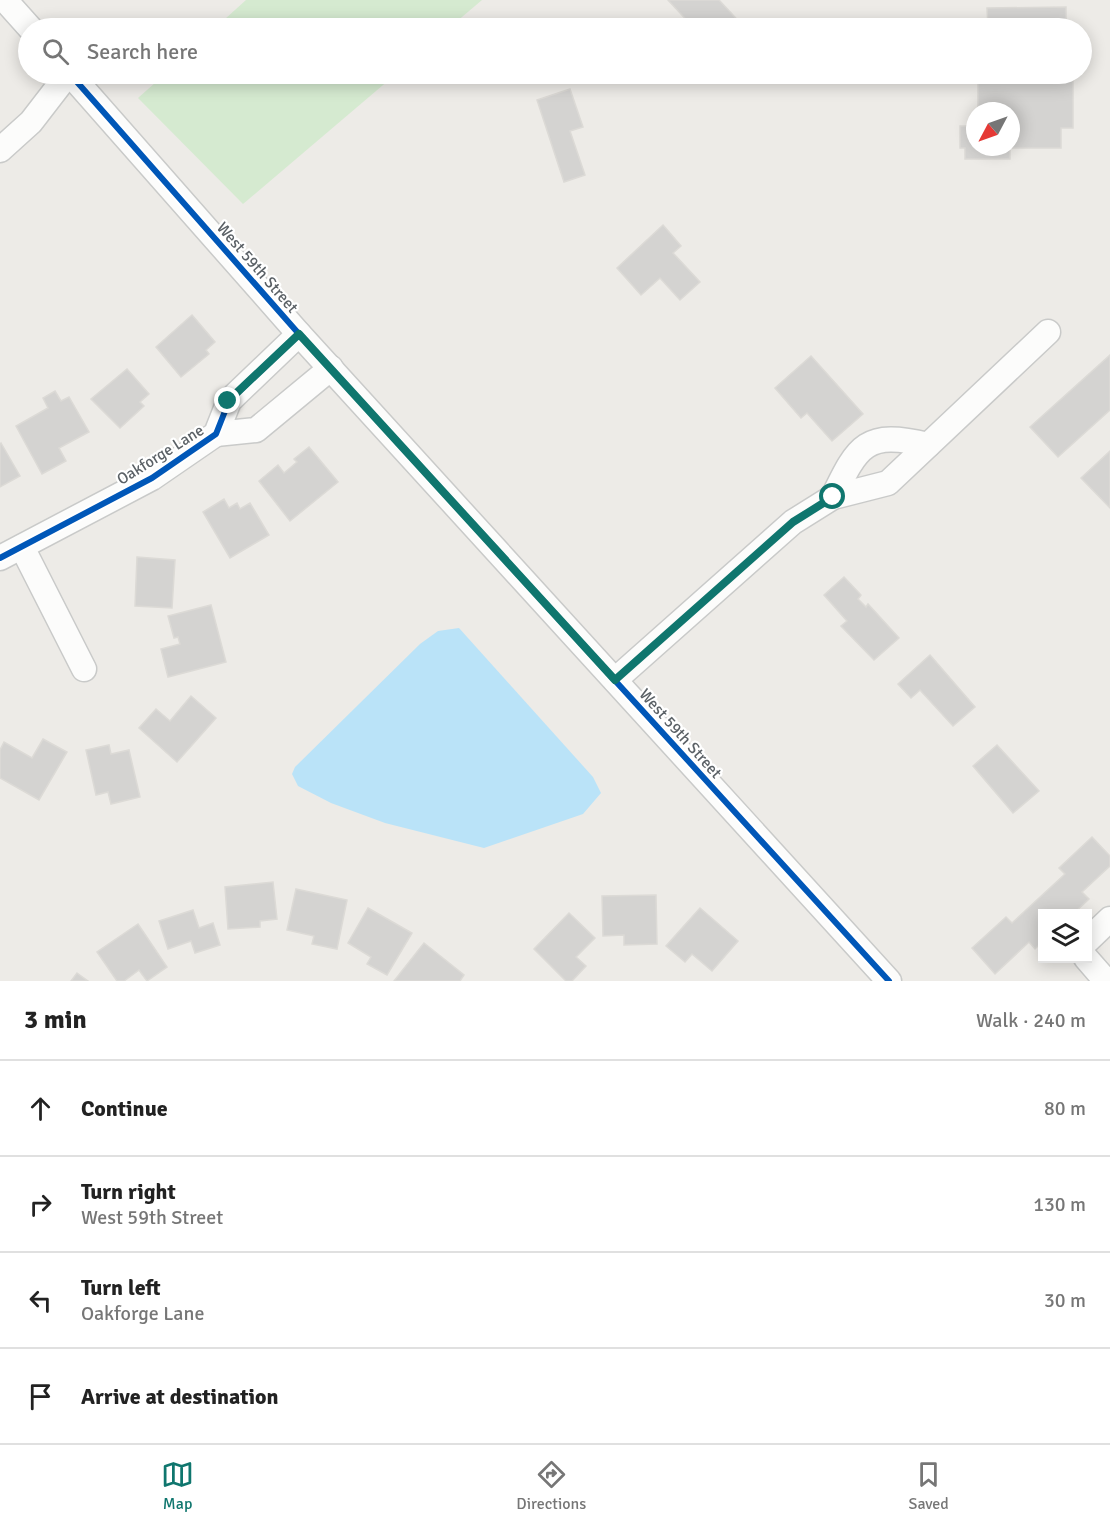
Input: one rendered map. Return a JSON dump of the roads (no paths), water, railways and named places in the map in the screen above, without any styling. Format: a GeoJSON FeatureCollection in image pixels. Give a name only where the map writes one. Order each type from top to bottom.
{"type":"FeatureCollection","features":[{"type":"Feature","properties":{"kind":"street"},"geometry":{"type":"LineString","coordinates":[[4,0],[21,18]]}},
{"type":"Feature","properties":{"kind":"street"},"geometry":{"type":"LineString","coordinates":[[0,150],[31,122],[61,84]]}},
{"type":"Feature","properties":{"kind":"street","name":"West 59th Street"},"geometry":{"type":"LineString","coordinates":[[78,84],[299,334],[889,981]]}},
{"type":"Feature","properties":{"kind":"street"},"geometry":{"type":"LineString","coordinates":[[615,680],[793,522],[833,497],[888,483],[1048,333]]}},
{"type":"Feature","properties":{"kind":"street","name":"Oakforge Lane"},"geometry":{"type":"LineString","coordinates":[[0,558],[152,478],[216,434],[228,401],[299,334]]}},
{"type":"Feature","properties":{"kind":"street"},"geometry":{"type":"LineString","coordinates":[[216,434],[256,430],[331,368]]}},
{"type":"Feature","properties":{"kind":"street"},"geometry":{"type":"LineString","coordinates":[[833,497],[851,459],[867,445],[900,438],[928,445]]}},
{"type":"Feature","properties":{"kind":"street"},"geometry":{"type":"LineString","coordinates":[[22,547],[84,669]]}},
{"type":"Feature","properties":{"kind":"street"},"geometry":{"type":"LineString","coordinates":[[1092,936],[1110,919]]}},
{"type":"Feature","properties":{"kind":"street"},"geometry":{"type":"LineString","coordinates":[[1090,963],[1106,981]]}},
{"type":"Feature","properties":{"kind":"water"},"geometry":{"type":"Polygon","coordinates":[[[459,628],[593,777],[601,793],[583,814],[484,848],[385,823],[331,803],[298,786],[292,774],[295,767],[420,644],[438,631],[459,628]]]}}]}
